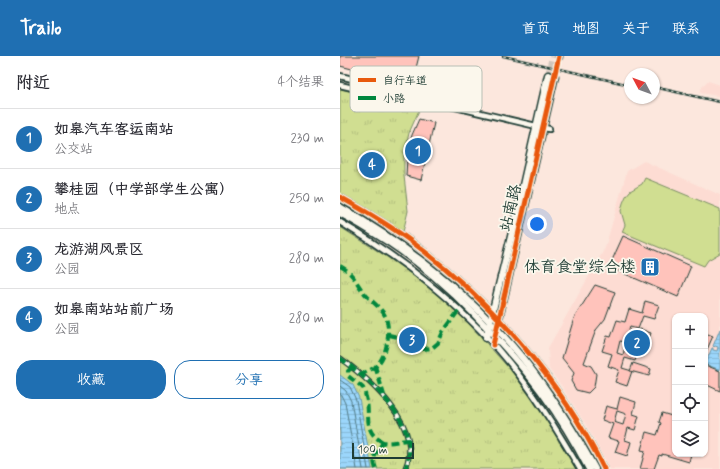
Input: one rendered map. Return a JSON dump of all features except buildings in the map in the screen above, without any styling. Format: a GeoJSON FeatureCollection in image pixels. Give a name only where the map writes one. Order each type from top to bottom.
{"type":"FeatureCollection","features":[{"type":"Feature","properties":{"kind":"street","name":"站南路"},"geometry":{"type":"LineString","coordinates":[[486,338],[516,216],[548,75]]}},
{"type":"Feature","properties":{"kind":"street"},"geometry":{"type":"LineString","coordinates":[[340,76],[350,78]]}},
{"type":"Feature","properties":{"kind":"street","name":"站南路"},"geometry":{"type":"LineString","coordinates":[[493,345],[546,128],[555,76]]}},
{"type":"Feature","properties":{"kind":"street"},"geometry":{"type":"LineString","coordinates":[[340,85],[350,87]]}},
{"type":"Feature","properties":{"kind":"street"},"geometry":{"type":"LineString","coordinates":[[477,112],[546,128]]}},
{"type":"Feature","properties":{"kind":"street"},"geometry":{"type":"LineString","coordinates":[[340,197],[376,218],[412,242],[446,269],[499,319],[535,360],[560,394],[604,469]]}},
{"type":"Feature","properties":{"kind":"street"},"geometry":{"type":"LineString","coordinates":[[340,207],[394,240],[418,258],[453,286],[497,329],[524,360],[542,384],[566,419],[596,469]]}},
{"type":"Feature","properties":{"kind":"street"},"geometry":{"type":"LineString","coordinates":[[340,213],[390,243],[413,260],[453,293],[495,336],[542,392],[589,469]]}},
{"type":"Feature","properties":{"kind":"street"},"geometry":{"type":"LineString","coordinates":[[340,222],[387,252],[426,281],[459,310],[493,345],[518,374],[550,419],[580,469]]}},
{"type":"Feature","properties":{"kind":"street"},"geometry":{"type":"LineString","coordinates":[[340,358],[362,374],[377,389],[394,410],[402,423],[407,434],[410,447],[408,464],[405,469]]}},
{"type":"Feature","properties":{"kind":"shaded area"},"geometry":{"type":"Polygon","coordinates":[[[708,81],[720,85],[720,96],[700,93],[702,87],[708,81]]]}},
{"type":"Feature","properties":{"kind":"shaded area"},"geometry":{"type":"Polygon","coordinates":[[[644,161],[720,195],[720,469],[610,469],[588,428],[563,388],[549,369],[548,348],[605,248],[627,171],[644,161]]]}},
{"type":"Feature","properties":{"kind":"green space"},"geometry":{"type":"Polygon","coordinates":[[[340,89],[350,91],[350,112],[418,112],[409,133],[404,155],[404,176],[408,211],[403,232],[376,214],[340,194],[340,89]]]}},
{"type":"Feature","properties":{"kind":"green space"},"geometry":{"type":"Polygon","coordinates":[[[645,178],[720,209],[720,253],[708,260],[704,266],[622,232],[625,225],[621,211],[623,203],[630,191],[642,184],[645,178]]]}},
{"type":"Feature","properties":{"kind":"green space"},"geometry":{"type":"Polygon","coordinates":[[[340,227],[413,275],[463,317],[522,383],[537,404],[577,469],[340,469],[340,227]]]}},
{"type":"Feature","properties":{"kind":"water"},"geometry":{"type":"Polygon","coordinates":[[[720,329],[720,370],[708,365],[708,357],[712,348],[713,350],[717,351],[718,347],[713,346],[720,329]]]}},
{"type":"Feature","properties":{"kind":"water"},"geometry":{"type":"Polygon","coordinates":[[[340,375],[353,385],[359,398],[372,469],[340,469],[340,375]]]}},
{"type":"Feature","properties":{"kind":"tunnel"},"geometry":{"type":"LineString","coordinates":[[548,75],[552,56]]}},
{"type":"Feature","properties":{"kind":"tunnel"},"geometry":{"type":"LineString","coordinates":[[555,76],[559,57]]}},
{"type":"Feature","properties":{"kind":"railway"},"geometry":{"type":"LineString","coordinates":[[503,56],[624,84]]}},
{"type":"Feature","properties":{"kind":"railway"},"geometry":{"type":"LineString","coordinates":[[660,88],[720,102]]}},
{"type":"Feature","properties":{"kind":"marked path"},"geometry":{"type":"LineString","coordinates":[[340,266],[349,272],[386,318],[388,337],[385,351],[379,363],[362,374]]}},
{"type":"Feature","properties":{"kind":"marked path"},"geometry":{"type":"LineString","coordinates":[[389,335],[407,339],[417,347],[424,349],[432,348],[438,343],[443,332],[459,310]]}},
{"type":"Feature","properties":{"kind":"marked path"},"geometry":{"type":"LineString","coordinates":[[340,358],[366,379],[379,392],[401,421],[408,437],[409,453],[405,469]]}},
{"type":"Feature","properties":{"kind":"marked path"},"geometry":{"type":"LineString","coordinates":[[375,366],[384,395]]}},
{"type":"Feature","properties":{"kind":"marked path"},"geometry":{"type":"LineString","coordinates":[[353,367],[348,371],[348,376],[364,389],[370,428],[376,438],[383,442]]}},
{"type":"Feature","properties":{"kind":"marked path"},"geometry":{"type":"LineString","coordinates":[[376,469],[374,458],[383,442],[389,443],[409,440]]}},
{"type":"Feature","properties":{"kind":"cycle path"},"geometry":{"type":"LineString","coordinates":[[493,345],[559,56]]}},
{"type":"Feature","properties":{"kind":"cycle path"},"geometry":{"type":"LineString","coordinates":[[340,197],[377,218],[412,242],[470,290],[496,316],[522,344],[567,404],[604,469]]}},
{"type":"Feature","properties":{"kind":"place","name":"如皋汽车客运南站"},"geometry":{"type":"Point","coordinates":[418,151]}},
{"type":"Feature","properties":{"kind":"place","name":"如皋南站站前广场"},"geometry":{"type":"Point","coordinates":[372,165]}},
{"type":"Feature","properties":{"kind":"place","name":"体育食堂综合楼"},"geometry":{"type":"Point","coordinates":[650,267]}},
{"type":"Feature","properties":{"kind":"place","name":"龙游湖风景区"},"geometry":{"type":"Point","coordinates":[412,340]}},
{"type":"Feature","properties":{"kind":"place","name":"攀桂园（中学部学生公寓）"},"geometry":{"type":"Point","coordinates":[637,343]}}]}
